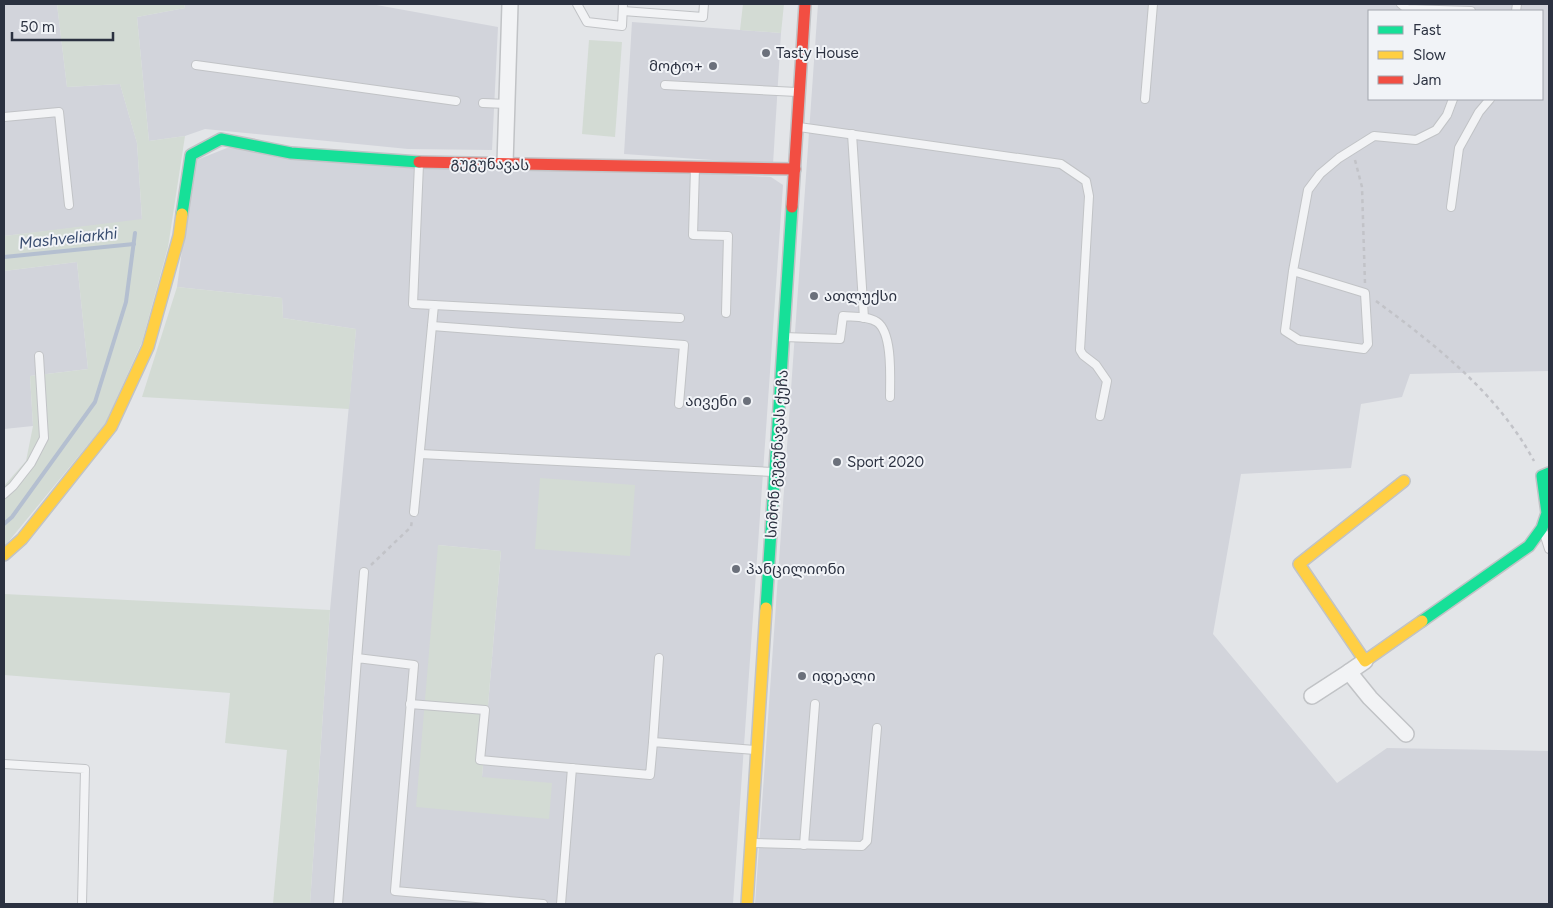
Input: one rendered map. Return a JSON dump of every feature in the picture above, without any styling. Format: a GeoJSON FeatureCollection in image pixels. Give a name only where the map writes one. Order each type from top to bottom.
{"type":"FeatureCollection","features":[{"type":"Feature","properties":{"kind":"street"},"geometry":{"type":"LineString","coordinates":[[505,164],[510,4]]}},
{"type":"Feature","properties":{"kind":"street","name":"სიმონ გუგუნავას ქუჩა"},"geometry":{"type":"LineString","coordinates":[[747,904],[804,4]]}},
{"type":"Feature","properties":{"kind":"street","name":"გუგუნავას"},"geometry":{"type":"LineString","coordinates":[[4,555],[22,539],[111,427],[148,347],[179,236],[191,155],[221,139],[291,153],[419,162],[795,169]]}},
{"type":"Feature","properties":{"kind":"street"},"geometry":{"type":"LineString","coordinates":[[1312,696],[1366,661],[1529,546],[1543,531],[1549,508],[1546,474]]}},
{"type":"Feature","properties":{"kind":"street"},"geometry":{"type":"LineString","coordinates":[[1366,661],[1299,564],[1404,481]]}},
{"type":"Feature","properties":{"kind":"street"},"geometry":{"type":"LineString","coordinates":[[1349,672],[1370,698],[1406,734]]}},
{"type":"Feature","properties":{"kind":"lane"},"geometry":{"type":"LineString","coordinates":[[577,4],[586,22],[622,26],[623,7],[703,17],[704,4]]}},
{"type":"Feature","properties":{"kind":"lane"},"geometry":{"type":"LineString","coordinates":[[1145,99],[1153,4]]}},
{"type":"Feature","properties":{"kind":"lane"},"geometry":{"type":"LineString","coordinates":[[1401,4],[1407,8],[1450,10]]}},
{"type":"Feature","properties":{"kind":"lane"},"geometry":{"type":"LineString","coordinates":[[196,66],[456,101]]}},
{"type":"Feature","properties":{"kind":"lane"},"geometry":{"type":"LineString","coordinates":[[665,85],[799,92]]}},
{"type":"Feature","properties":{"kind":"lane"},"geometry":{"type":"LineString","coordinates":[[1293,271],[1366,293],[1368,344],[1364,349],[1299,340],[1285,331],[1293,271],[1308,190],[1320,174],[1352,148],[1374,136],[1416,140],[1436,130],[1447,115],[1453,100]]}},
{"type":"Feature","properties":{"kind":"lane"},"geometry":{"type":"LineString","coordinates":[[1451,207],[1459,148],[1479,112],[1489,100]]}},
{"type":"Feature","properties":{"kind":"lane"},"geometry":{"type":"LineString","coordinates":[[483,103],[507,104]]}},
{"type":"Feature","properties":{"kind":"lane"},"geometry":{"type":"LineString","coordinates":[[4,117],[59,112],[69,205]]}},
{"type":"Feature","properties":{"kind":"lane"},"geometry":{"type":"LineString","coordinates":[[797,126],[1061,164],[1086,181],[1090,196],[1080,350],[1083,355],[1096,365],[1107,381],[1100,416]]}},
{"type":"Feature","properties":{"kind":"lane"},"geometry":{"type":"LineString","coordinates":[[852,134],[864,318]]}},
{"type":"Feature","properties":{"kind":"lane"},"geometry":{"type":"LineString","coordinates":[[419,162],[413,304],[680,318]]}},
{"type":"Feature","properties":{"kind":"lane"},"geometry":{"type":"LineString","coordinates":[[695,166],[693,235],[728,236],[726,313]]}},
{"type":"Feature","properties":{"kind":"lane"},"geometry":{"type":"LineString","coordinates":[[414,512],[434,304]]}},
{"type":"Feature","properties":{"kind":"lane"},"geometry":{"type":"LineString","coordinates":[[784,337],[840,340],[843,316],[864,318],[878,323],[888,337],[890,397]]}},
{"type":"Feature","properties":{"kind":"lane"},"geometry":{"type":"LineString","coordinates":[[432,326],[684,344],[679,404]]}},
{"type":"Feature","properties":{"kind":"lane"},"geometry":{"type":"LineString","coordinates":[[4,494],[31,463],[44,438],[39,356]]}},
{"type":"Feature","properties":{"kind":"lane"},"geometry":{"type":"LineString","coordinates":[[420,454],[775,472]]}},
{"type":"Feature","properties":{"kind":"lane"},"geometry":{"type":"LineString","coordinates":[[1543,531],[1549,549]]}},
{"type":"Feature","properties":{"kind":"lane"},"geometry":{"type":"LineString","coordinates":[[338,904],[364,572]]}},
{"type":"Feature","properties":{"kind":"lane"},"geometry":{"type":"LineString","coordinates":[[357,658],[414,665],[395,892],[543,904]]}},
{"type":"Feature","properties":{"kind":"lane"},"geometry":{"type":"LineString","coordinates":[[410,704],[484,710],[480,760],[650,775],[659,658]]}},
{"type":"Feature","properties":{"kind":"lane"},"geometry":{"type":"LineString","coordinates":[[804,845],[815,704]]}},
{"type":"Feature","properties":{"kind":"lane"},"geometry":{"type":"LineString","coordinates":[[751,843],[855,848],[862,846],[867,841],[877,728]]}},
{"type":"Feature","properties":{"kind":"lane"},"geometry":{"type":"LineString","coordinates":[[653,742],[757,750]]}},
{"type":"Feature","properties":{"kind":"lane"},"geometry":{"type":"LineString","coordinates":[[4,764],[85,769],[82,904]]}},
{"type":"Feature","properties":{"kind":"lane"},"geometry":{"type":"LineString","coordinates":[[561,904],[572,768]]}},
{"type":"Feature","properties":{"kind":"path"},"geometry":{"type":"LineString","coordinates":[[1352,148],[1362,187],[1366,293],[1425,338],[1493,400],[1546,474]]}},
{"type":"Feature","properties":{"kind":"path"},"geometry":{"type":"LineString","coordinates":[[364,572],[410,527],[414,512]]}},
{"type":"Feature","properties":{"kind":"shaded area"},"geometry":{"type":"Polygon","coordinates":[[[4,4],[57,4],[67,87],[120,84],[137,143],[142,220],[4,236],[4,4]]]}},
{"type":"Feature","properties":{"kind":"shaded area"},"geometry":{"type":"Polygon","coordinates":[[[57,4],[184,4],[185,8],[137,17],[149,141],[185,136],[168,247],[142,342],[105,424],[4,547],[4,486],[26,461],[33,426],[30,376],[88,369],[77,262],[4,271],[4,236],[142,219],[137,143],[120,84],[67,87],[57,4]]]}},
{"type":"Feature","properties":{"kind":"shaded area"},"geometry":{"type":"Polygon","coordinates":[[[184,4],[371,4],[498,27],[492,150],[408,149],[205,129],[185,136],[149,141],[137,17],[185,8],[184,4]]]}},
{"type":"Feature","properties":{"kind":"shaded area"},"geometry":{"type":"Polygon","coordinates":[[[743,4],[784,4],[781,33],[740,30],[743,4]]]}},
{"type":"Feature","properties":{"kind":"shaded area"},"geometry":{"type":"Polygon","coordinates":[[[818,4],[1549,4],[1549,371],[1410,374],[1402,397],[1361,404],[1351,468],[1241,474],[1213,634],[1337,783],[1387,748],[1549,751],[1549,904],[755,904],[818,4]]]}},
{"type":"Feature","properties":{"kind":"shaded area"},"geometry":{"type":"Polygon","coordinates":[[[632,22],[781,33],[773,164],[624,154],[632,22]]]}},
{"type":"Feature","properties":{"kind":"shaded area"},"geometry":{"type":"Polygon","coordinates":[[[589,40],[622,42],[615,137],[582,134],[589,40]]]}},
{"type":"Feature","properties":{"kind":"shaded area"},"geometry":{"type":"Polygon","coordinates":[[[227,148],[771,177],[783,185],[733,904],[310,904],[330,610],[356,329],[283,318],[282,298],[177,287],[194,161],[227,148]],[[438,545],[482,777],[501,551],[438,545]]]}},
{"type":"Feature","properties":{"kind":"shaded area"},"geometry":{"type":"Polygon","coordinates":[[[77,262],[88,369],[30,376],[33,426],[4,429],[4,271],[77,262]]]}},
{"type":"Feature","properties":{"kind":"shaded area"},"geometry":{"type":"Polygon","coordinates":[[[177,287],[282,298],[283,318],[356,329],[349,409],[142,397],[177,287]]]}},
{"type":"Feature","properties":{"kind":"shaded area"},"geometry":{"type":"Polygon","coordinates":[[[540,478],[635,485],[630,556],[535,549],[540,478]]]}},
{"type":"Feature","properties":{"kind":"shaded area"},"geometry":{"type":"Polygon","coordinates":[[[438,545],[501,551],[482,777],[552,783],[549,819],[416,807],[438,545]]]}},
{"type":"Feature","properties":{"kind":"shaded area"},"geometry":{"type":"Polygon","coordinates":[[[4,594],[330,610],[310,904],[273,904],[287,750],[225,743],[230,693],[4,675],[4,594]]]}},
{"type":"Feature","properties":{"kind":"waterway"},"geometry":{"type":"LineString","coordinates":[[4,524],[12,517],[95,402],[126,302],[135,233]]}},
{"type":"Feature","properties":{"kind":"waterway","name":"Mashveliarkhi"},"geometry":{"type":"LineString","coordinates":[[4,257],[134,244]]}},
{"type":"Feature","properties":{"kind":"traffic: fast"},"geometry":{"type":"LineString","coordinates":[[182,214],[191,155],[221,139],[291,153],[419,162]]}},
{"type":"Feature","properties":{"kind":"traffic: fast"},"geometry":{"type":"LineString","coordinates":[[766,608],[792,207]]}},
{"type":"Feature","properties":{"kind":"traffic: fast"},"geometry":{"type":"LineString","coordinates":[[1422,621],[1529,546],[1542,528],[1547,513],[1542,476],[1549,473]]}},
{"type":"Feature","properties":{"kind":"traffic: slow"},"geometry":{"type":"LineString","coordinates":[[4,555],[22,539],[111,427],[148,347],[179,236],[182,214]]}},
{"type":"Feature","properties":{"kind":"traffic: slow"},"geometry":{"type":"LineString","coordinates":[[1404,481],[1299,564],[1365,661],[1422,621]]}},
{"type":"Feature","properties":{"kind":"traffic: slow"},"geometry":{"type":"LineString","coordinates":[[747,904],[766,608]]}},
{"type":"Feature","properties":{"kind":"traffic: jam"},"geometry":{"type":"LineString","coordinates":[[792,207],[805,4]]}},
{"type":"Feature","properties":{"kind":"traffic: jam"},"geometry":{"type":"LineString","coordinates":[[419,162],[795,169]]}},
{"type":"Feature","properties":{"kind":"place","name":"Tasty House"},"geometry":{"type":"Point","coordinates":[766,53]}},
{"type":"Feature","properties":{"kind":"place","name":"მოტო+"},"geometry":{"type":"Point","coordinates":[713,66]}},
{"type":"Feature","properties":{"kind":"place","name":"ათლუქსი"},"geometry":{"type":"Point","coordinates":[814,296]}},
{"type":"Feature","properties":{"kind":"place","name":"აივენი"},"geometry":{"type":"Point","coordinates":[747,401]}},
{"type":"Feature","properties":{"kind":"place","name":"Sport 2020"},"geometry":{"type":"Point","coordinates":[837,462]}},
{"type":"Feature","properties":{"kind":"place","name":"პანცილიონი"},"geometry":{"type":"Point","coordinates":[736,569]}},
{"type":"Feature","properties":{"kind":"place","name":"იდეალი"},"geometry":{"type":"Point","coordinates":[802,676]}}]}
